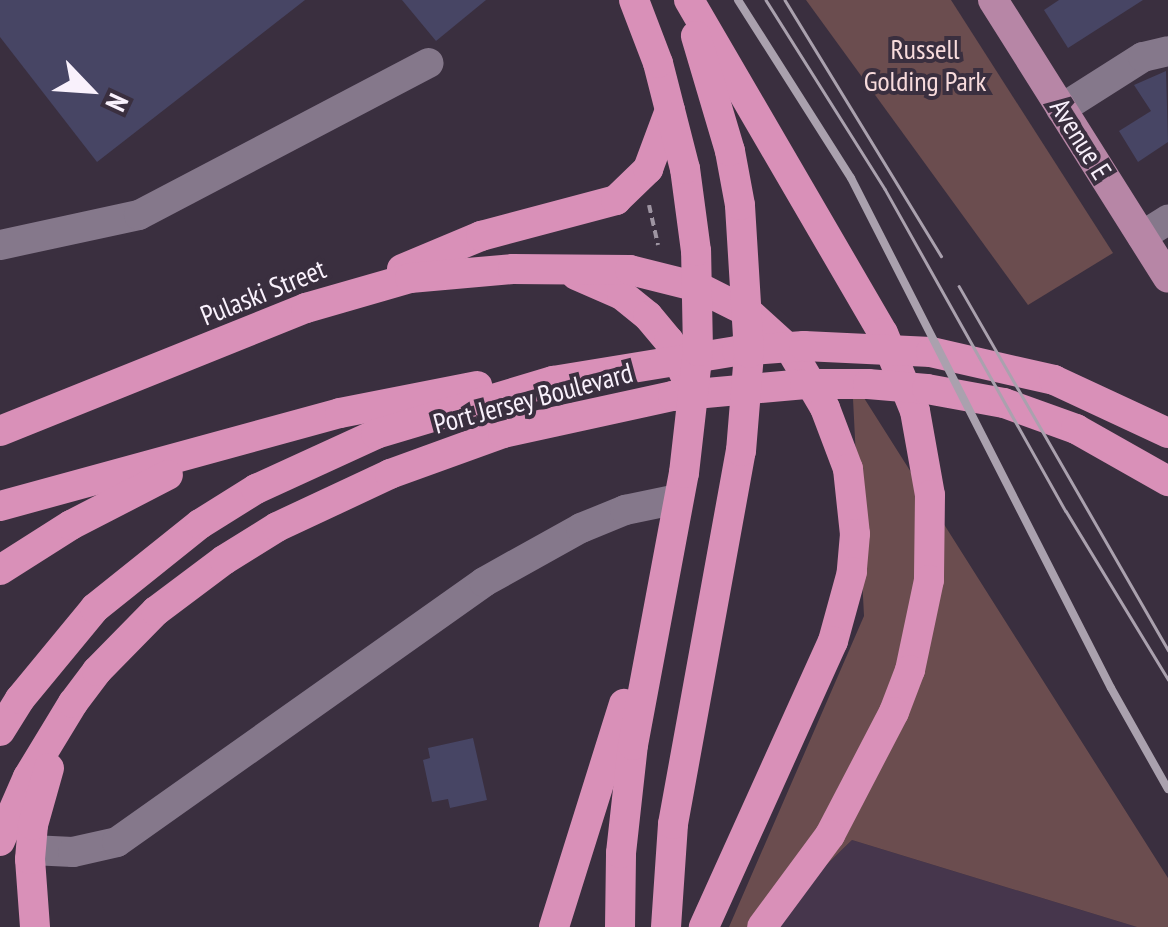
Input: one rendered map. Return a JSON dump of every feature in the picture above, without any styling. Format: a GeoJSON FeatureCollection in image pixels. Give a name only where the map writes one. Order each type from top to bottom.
{"type":"FeatureCollection","features":[{"type":"Feature","properties":{"kind":"highway"},"geometry":{"type":"LineString","coordinates":[[620,927],[622,852],[633,744],[693,416],[698,287],[685,169],[671,107],[634,0]]}},
{"type":"Feature","properties":{"kind":"highway"},"geometry":{"type":"LineString","coordinates":[[666,927],[672,824],[732,504],[747,392],[748,312],[740,206],[730,151],[686,0]]}},
{"type":"Feature","properties":{"kind":"highway"},"geometry":{"type":"LineString","coordinates":[[686,0],[865,296],[914,410],[930,496],[929,580],[910,670],[874,754],[830,835],[762,927]]}},
{"type":"Feature","properties":{"kind":"highway"},"geometry":{"type":"LineString","coordinates":[[358,289],[454,245],[616,200],[648,169],[671,107]]}},
{"type":"Feature","properties":{"kind":"highway","name":"Pulaski Street"},"geometry":{"type":"LineString","coordinates":[[564,270],[622,295],[659,327],[684,374],[693,416]]}},
{"type":"Feature","properties":{"kind":"highway","name":"Pulaski Street"},"geometry":{"type":"LineString","coordinates":[[1,429],[358,289],[462,271],[630,270],[698,287],[748,312],[792,352],[838,437],[854,500],[852,572],[819,674],[773,766],[704,927]]}},
{"type":"Feature","properties":{"kind":"highway","name":"Port Jersey Boulevard"},"geometry":{"type":"LineString","coordinates":[[0,731],[20,699],[96,608],[164,550],[256,489],[376,434],[494,397],[614,368],[804,346],[931,352],[1054,380],[1168,433]]}},
{"type":"Feature","properties":{"kind":"highway"},"geometry":{"type":"LineString","coordinates":[[0,506],[394,400],[614,368]]}},
{"type":"Feature","properties":{"kind":"highway","name":"Port Jersey Boulevard"},"geometry":{"type":"LineString","coordinates":[[0,842],[28,777],[73,704],[97,671],[156,611],[224,560],[277,527],[446,452],[503,433],[621,405],[805,384],[927,389],[1004,403],[1076,428],[1168,481]]}},
{"type":"Feature","properties":{"kind":"highway"},"geometry":{"type":"LineString","coordinates":[[693,416],[747,392],[789,391],[825,408]]}},
{"type":"Feature","properties":{"kind":"highway"},"geometry":{"type":"LineString","coordinates":[[0,570],[101,509],[244,440]]}},
{"type":"Feature","properties":{"kind":"highway"},"geometry":{"type":"LineString","coordinates":[[554,927],[670,547]]}},
{"type":"Feature","properties":{"kind":"highway"},"geometry":{"type":"LineString","coordinates":[[35,927],[31,850],[41,791],[73,704]]}},
{"type":"Feature","properties":{"kind":"main road","name":"Avenue E"},"geometry":{"type":"LineString","coordinates":[[993,0],[1061,108],[1155,228],[1168,278]]}},
{"type":"Feature","properties":{"kind":"lane"},"geometry":{"type":"LineString","coordinates":[[1061,108],[1144,57],[1168,51]]}},
{"type":"Feature","properties":{"kind":"lane"},"geometry":{"type":"LineString","coordinates":[[0,245],[139,214],[428,63]]}},
{"type":"Feature","properties":{"kind":"lane"},"geometry":{"type":"LineString","coordinates":[[31,850],[73,852],[116,842],[484,582],[580,528],[625,510],[678,499]]}},
{"type":"Feature","properties":{"kind":"path"},"geometry":{"type":"LineString","coordinates":[[648,200],[658,245]]}},
{"type":"Feature","properties":{"kind":"shaded area"},"geometry":{"type":"Polygon","coordinates":[[[852,840],[1137,927],[762,927],[852,840]]]}},
{"type":"Feature","properties":{"kind":"green space","name":"Russell Golding Park"},"geometry":{"type":"Polygon","coordinates":[[[806,0],[951,0],[1113,253],[1028,305],[806,0]]]}},
{"type":"Feature","properties":{"kind":"green space"},"geometry":{"type":"Polygon","coordinates":[[[852,379],[1168,878],[1168,927],[1137,927],[852,840],[762,927],[729,927],[864,616],[852,379]]]}},
{"type":"Feature","properties":{"kind":"building"},"geometry":{"type":"Polygon","coordinates":[[[0,0],[305,0],[97,162],[0,37],[0,0]]]}},
{"type":"Feature","properties":{"kind":"building"},"geometry":{"type":"Polygon","coordinates":[[[402,0],[486,0],[436,41],[402,0]]]}},
{"type":"Feature","properties":{"kind":"building"},"geometry":{"type":"Polygon","coordinates":[[[1059,0],[1143,0],[1068,48],[1044,10],[1059,0]]]}},
{"type":"Feature","properties":{"kind":"building"},"geometry":{"type":"Polygon","coordinates":[[[1166,71],[1168,142],[1138,162],[1119,131],[1151,111],[1134,85],[1166,71]]]}},
{"type":"Feature","properties":{"kind":"building"},"geometry":{"type":"Polygon","coordinates":[[[473,738],[487,800],[450,808],[448,799],[432,802],[423,760],[430,758],[428,748],[473,738]]]}},
{"type":"Feature","properties":{"kind":"tram line"},"geometry":{"type":"LineString","coordinates":[[766,0],[885,189],[1066,511],[1168,679]]}},
{"type":"Feature","properties":{"kind":"tram line"},"geometry":{"type":"LineString","coordinates":[[785,0],[941,256]]}},
{"type":"Feature","properties":{"kind":"tram line"},"geometry":{"type":"LineString","coordinates":[[959,286],[1168,650]]}},
{"type":"Feature","properties":{"kind":"railway"},"geometry":{"type":"LineString","coordinates":[[738,0],[851,178],[1111,688],[1168,789]]}}]}
